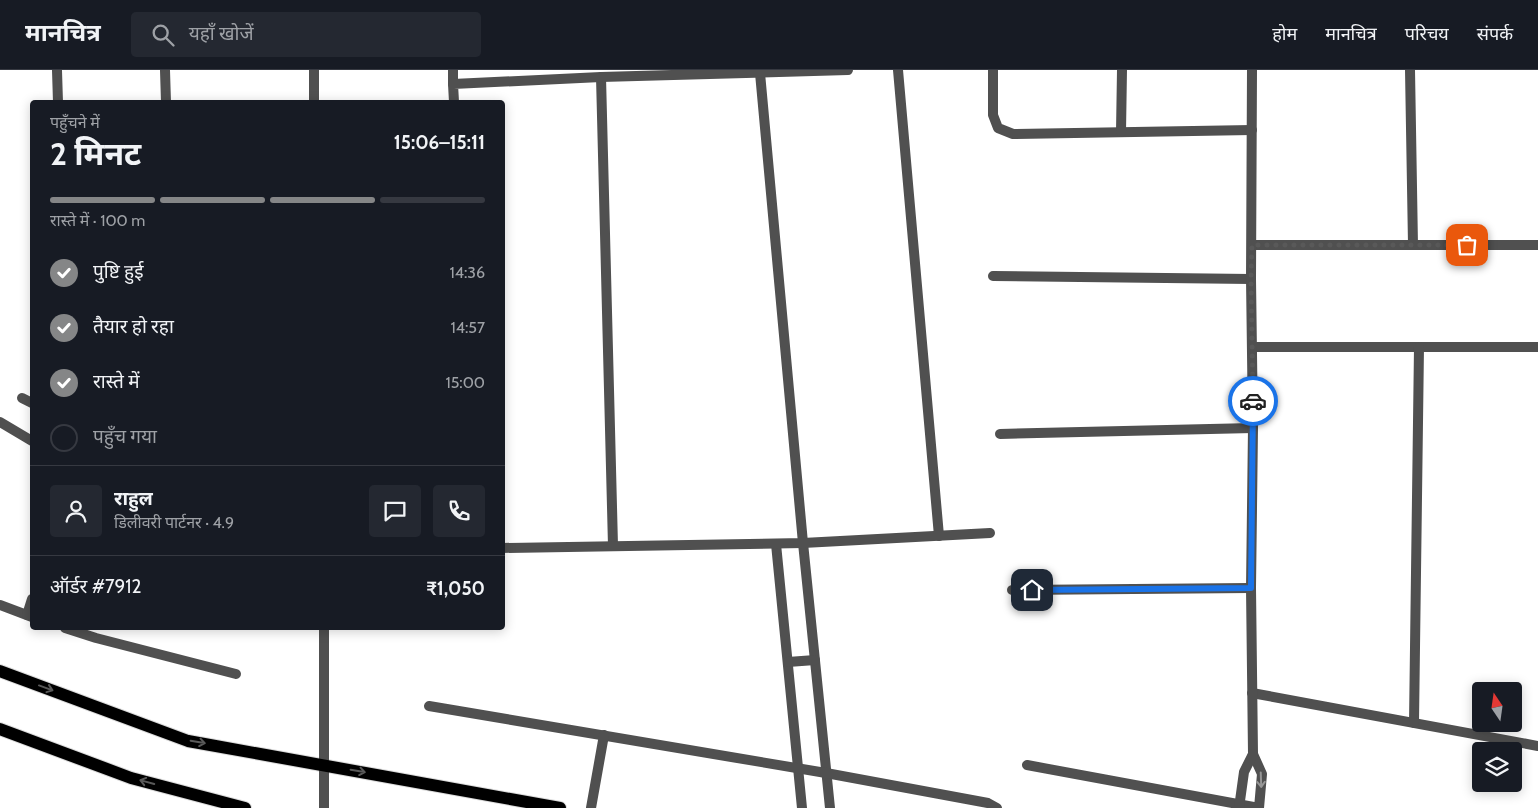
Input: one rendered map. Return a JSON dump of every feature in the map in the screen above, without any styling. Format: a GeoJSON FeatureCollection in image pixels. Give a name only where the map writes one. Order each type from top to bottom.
{"type":"FeatureCollection","features":[{"type":"Feature","properties":{"kind":"main road"},"geometry":{"type":"LineString","coordinates":[[0,670],[188,741],[560,808]]}},
{"type":"Feature","properties":{"kind":"main road"},"geometry":{"type":"LineString","coordinates":[[0,729],[131,778],[245,808]]}},
{"type":"Feature","properties":{"kind":"street"},"geometry":{"type":"LineString","coordinates":[[57,70],[58,100]]}},
{"type":"Feature","properties":{"kind":"street"},"geometry":{"type":"LineString","coordinates":[[165,70],[166,100]]}},
{"type":"Feature","properties":{"kind":"street"},"geometry":{"type":"LineString","coordinates":[[314,70],[314,100]]}},
{"type":"Feature","properties":{"kind":"street"},"geometry":{"type":"LineString","coordinates":[[453,70],[454,100]]}},
{"type":"Feature","properties":{"kind":"street"},"geometry":{"type":"LineString","coordinates":[[453,84],[561,74],[601,77],[678,73],[848,70]]}},
{"type":"Feature","properties":{"kind":"street"},"geometry":{"type":"LineString","coordinates":[[898,70],[939,536]]}},
{"type":"Feature","properties":{"kind":"street"},"geometry":{"type":"LineString","coordinates":[[993,70],[993,115],[998,128],[1013,134],[1252,130]]}},
{"type":"Feature","properties":{"kind":"street"},"geometry":{"type":"LineString","coordinates":[[1121,132],[1122,70]]}},
{"type":"Feature","properties":{"kind":"street"},"geometry":{"type":"LineString","coordinates":[[1027,765],[1239,806],[1260,808],[1262,774],[1253,754],[1252,693],[1252,70]]}},
{"type":"Feature","properties":{"kind":"street"},"geometry":{"type":"LineString","coordinates":[[1410,70],[1413,245]]}},
{"type":"Feature","properties":{"kind":"street"},"geometry":{"type":"LineString","coordinates":[[760,73],[803,543],[830,808]]}},
{"type":"Feature","properties":{"kind":"street"},"geometry":{"type":"LineString","coordinates":[[601,77],[613,546]]}},
{"type":"Feature","properties":{"kind":"street"},"geometry":{"type":"LineString","coordinates":[[1252,245],[1538,245]]}},
{"type":"Feature","properties":{"kind":"street"},"geometry":{"type":"LineString","coordinates":[[993,276],[1251,278]]}},
{"type":"Feature","properties":{"kind":"street"},"geometry":{"type":"LineString","coordinates":[[1253,347],[1538,347]]}},
{"type":"Feature","properties":{"kind":"street"},"geometry":{"type":"LineString","coordinates":[[1414,723],[1419,347]]}},
{"type":"Feature","properties":{"kind":"street"},"geometry":{"type":"LineString","coordinates":[[22,398],[30,402]]}},
{"type":"Feature","properties":{"kind":"street"},"geometry":{"type":"LineString","coordinates":[[0,422],[30,440]]}},
{"type":"Feature","properties":{"kind":"street"},"geometry":{"type":"LineString","coordinates":[[1000,434],[1253,428]]}},
{"type":"Feature","properties":{"kind":"street"},"geometry":{"type":"LineString","coordinates":[[505,548],[776,544],[990,533]]}},
{"type":"Feature","properties":{"kind":"street"},"geometry":{"type":"LineString","coordinates":[[776,544],[802,808]]}},
{"type":"Feature","properties":{"kind":"street"},"geometry":{"type":"LineString","coordinates":[[1012,590],[1251,588]]}},
{"type":"Feature","properties":{"kind":"street"},"geometry":{"type":"LineString","coordinates":[[0,605],[30,616]]}},
{"type":"Feature","properties":{"kind":"street"},"geometry":{"type":"LineString","coordinates":[[71,630],[236,674]]}},
{"type":"Feature","properties":{"kind":"street"},"geometry":{"type":"LineString","coordinates":[[324,630],[324,808]]}},
{"type":"Feature","properties":{"kind":"street"},"geometry":{"type":"LineString","coordinates":[[788,662],[815,660]]}},
{"type":"Feature","properties":{"kind":"street"},"geometry":{"type":"LineString","coordinates":[[1252,693],[1538,746]]}},
{"type":"Feature","properties":{"kind":"street"},"geometry":{"type":"LineString","coordinates":[[430,706],[826,773],[988,803],[997,808]]}},
{"type":"Feature","properties":{"kind":"street"},"geometry":{"type":"LineString","coordinates":[[592,808],[604,735]]}},
{"type":"Feature","properties":{"kind":"street"},"geometry":{"type":"LineString","coordinates":[[1239,806],[1244,772],[1253,754]]}},
{"type":"Feature","properties":{"kind":"way so far"},"geometry":{"type":"LineString","coordinates":[[1253,401],[1252,245],[1467,245]]}},
{"type":"Feature","properties":{"kind":"route"},"geometry":{"type":"LineString","coordinates":[[1032,590],[1251,588],[1253,401]]}}]}
